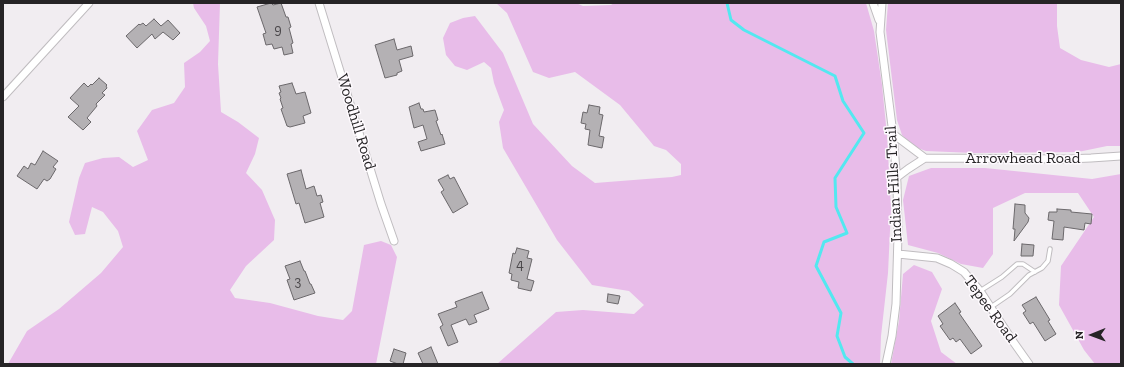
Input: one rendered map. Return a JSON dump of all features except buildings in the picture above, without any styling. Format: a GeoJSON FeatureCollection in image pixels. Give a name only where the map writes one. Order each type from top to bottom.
{"type":"FeatureCollection","features":[{"type":"Feature","properties":{"kind":"street"},"geometry":{"type":"LineString","coordinates":[[3,97],[89,3]]}},
{"type":"Feature","properties":{"kind":"street","name":"Woodhill Road"},"geometry":{"type":"LineString","coordinates":[[319,3],[383,211],[394,241]]}},
{"type":"Feature","properties":{"kind":"street"},"geometry":{"type":"LineString","coordinates":[[873,3],[880,21]]}},
{"type":"Feature","properties":{"kind":"street","name":"Indian Hills Trail"},"geometry":{"type":"LineString","coordinates":[[882,3],[880,21],[893,134],[898,254],[895,310],[892,336],[886,364]]}},
{"type":"Feature","properties":{"kind":"street"},"geometry":{"type":"LineString","coordinates":[[893,134],[925,158],[908,168],[896,178]]}},
{"type":"Feature","properties":{"kind":"street","name":"Arrowhead Road"},"geometry":{"type":"LineString","coordinates":[[925,158],[1068,159],[1121,156]]}},
{"type":"Feature","properties":{"kind":"street","name":"Tepee Road"},"geometry":{"type":"LineString","coordinates":[[898,254],[944,260],[964,272],[980,290],[1029,364]]}},
{"type":"Feature","properties":{"kind":"lane"},"geometry":{"type":"LineString","coordinates":[[991,307],[1010,294],[1029,275],[1042,268],[1048,261],[1050,249]]}},
{"type":"Feature","properties":{"kind":"lane"},"geometry":{"type":"LineString","coordinates":[[980,290],[1002,277],[1017,264],[1023,264],[1035,272]]}},
{"type":"Feature","properties":{"kind":"shaded area"},"geometry":{"type":"Polygon","coordinates":[[[193,3],[220,3],[218,64],[221,112],[238,122],[259,138],[255,154],[246,173],[262,190],[275,220],[274,240],[246,266],[230,290],[235,298],[270,303],[318,316],[343,320],[352,311],[364,245],[381,241],[391,245],[397,257],[376,364],[8,364],[27,331],[59,309],[101,273],[123,247],[118,231],[103,212],[92,207],[85,234],[75,235],[69,222],[79,178],[85,163],[103,158],[119,157],[133,167],[148,160],[137,131],[152,110],[174,103],[185,87],[184,63],[200,52],[210,41],[206,26],[194,8],[193,3]]]}},
{"type":"Feature","properties":{"kind":"shaded area"},"geometry":{"type":"Polygon","coordinates":[[[496,3],[576,3],[583,6],[611,5],[614,3],[866,3],[874,31],[882,85],[887,135],[891,209],[888,273],[881,336],[880,364],[497,364],[556,312],[583,310],[634,314],[644,305],[629,291],[592,285],[557,240],[503,148],[499,122],[504,110],[494,83],[491,68],[484,62],[467,70],[455,66],[446,55],[443,38],[450,23],[463,18],[475,16],[503,53],[533,124],[572,166],[595,183],[672,177],[681,175],[681,164],[666,150],[654,146],[620,105],[575,72],[549,78],[533,72],[507,13],[496,3]]]}},
{"type":"Feature","properties":{"kind":"shaded area"},"geometry":{"type":"Polygon","coordinates":[[[888,3],[1057,3],[1057,26],[1060,48],[1081,60],[1109,67],[1121,64],[1121,146],[1107,146],[1078,152],[973,153],[926,151],[915,147],[902,135],[897,120],[886,30],[888,3]]]}},
{"type":"Feature","properties":{"kind":"shaded area"},"geometry":{"type":"Polygon","coordinates":[[[931,168],[985,168],[1092,179],[1121,174],[1121,364],[1095,364],[1084,350],[1059,305],[1061,266],[1094,217],[1078,193],[1025,193],[993,208],[993,254],[983,268],[961,264],[938,253],[908,245],[903,200],[909,176],[931,168]]]}},
{"type":"Feature","properties":{"kind":"shaded area"},"geometry":{"type":"Polygon","coordinates":[[[914,265],[932,272],[942,289],[931,321],[941,352],[957,364],[891,364],[899,321],[903,274],[914,265]]]}},
{"type":"Feature","properties":{"kind":"waterway"},"geometry":{"type":"LineString","coordinates":[[727,3],[731,20],[744,30],[835,76],[843,101],[864,133],[835,178],[836,207],[847,233],[824,242],[816,266],[841,313],[837,336],[845,357],[853,364]]}}]}
